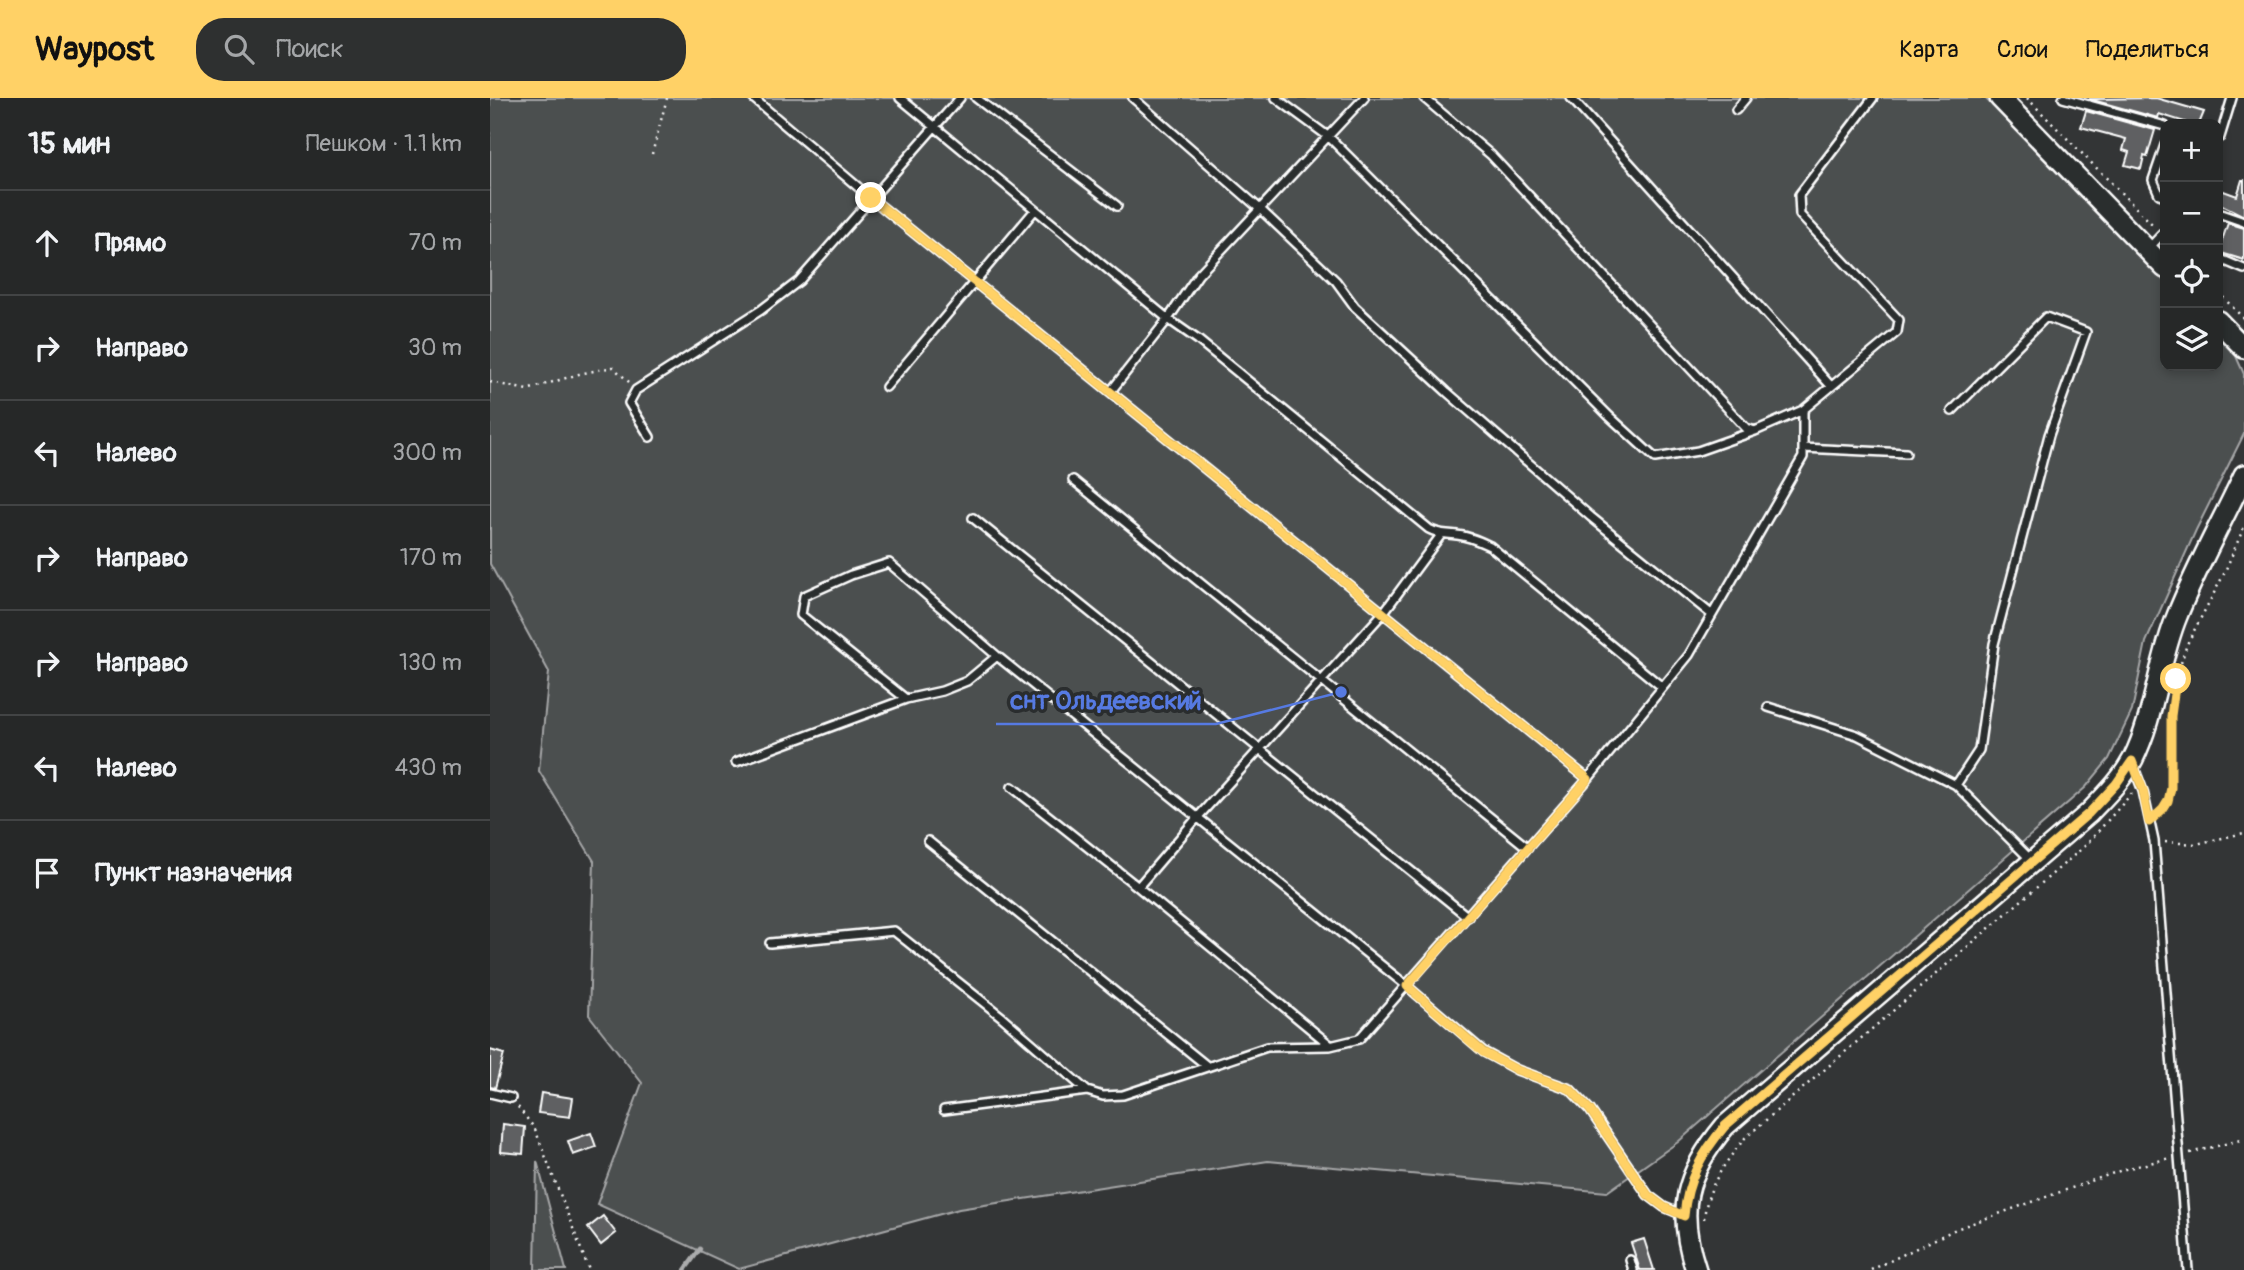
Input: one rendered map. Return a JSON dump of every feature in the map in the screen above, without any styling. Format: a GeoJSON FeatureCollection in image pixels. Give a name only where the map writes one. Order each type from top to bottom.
{"type":"FeatureCollection","features":[{"type":"Feature","properties":{"kind":"street"},"geometry":{"type":"LineString","coordinates":[[2002,99],[2160,263]]}},
{"type":"Feature","properties":{"kind":"street"},"geometry":{"type":"LineString","coordinates":[[2223,326],[2244,348]]}},
{"type":"Feature","properties":{"kind":"street"},"geometry":{"type":"LineString","coordinates":[[1696,1270],[1688,1247],[1684,1216],[1686,1197],[1694,1171],[1706,1149],[1725,1126],[2089,813],[2116,784],[2132,761],[2145,729],[2161,662],[2177,615],[2244,475]]}},
{"type":"Feature","properties":{"kind":"lane"},"geometry":{"type":"LineString","coordinates":[[753,98],[871,198],[1588,779]]}},
{"type":"Feature","properties":{"kind":"lane"},"geometry":{"type":"LineString","coordinates":[[900,98],[1168,319],[1198,340],[1441,536]]}},
{"type":"Feature","properties":{"kind":"lane"},"geometry":{"type":"LineString","coordinates":[[650,437],[629,403],[636,390],[761,310],[799,281],[960,98]]}},
{"type":"Feature","properties":{"kind":"lane"},"geometry":{"type":"LineString","coordinates":[[976,98],[1117,206]]}},
{"type":"Feature","properties":{"kind":"lane"},"geometry":{"type":"LineString","coordinates":[[1133,98],[1260,209],[1336,281],[1355,307],[1447,392],[1591,517],[1711,614]]}},
{"type":"Feature","properties":{"kind":"lane"},"geometry":{"type":"LineString","coordinates":[[1276,98],[1329,137],[1590,397],[1655,458],[1698,451],[1755,431],[1803,410],[1897,332],[1899,320],[1800,215],[1798,195],[1873,98]]}},
{"type":"Feature","properties":{"kind":"lane"},"geometry":{"type":"LineString","coordinates":[[1111,391],[1168,319],[1198,275],[1364,98]]}},
{"type":"Feature","properties":{"kind":"lane"},"geometry":{"type":"LineString","coordinates":[[1424,98],[1491,155],[1746,428],[1755,431]]}},
{"type":"Feature","properties":{"kind":"lane"},"geometry":{"type":"LineString","coordinates":[[1571,98],[1831,386]]}},
{"type":"Feature","properties":{"kind":"lane"},"geometry":{"type":"LineString","coordinates":[[1736,110],[1746,98]]}},
{"type":"Feature","properties":{"kind":"lane"},"geometry":{"type":"LineString","coordinates":[[2063,98],[2160,125]]}},
{"type":"Feature","properties":{"kind":"lane"},"geometry":{"type":"LineString","coordinates":[[2223,127],[2232,98]]}},
{"type":"Feature","properties":{"kind":"lane"},"geometry":{"type":"LineString","coordinates":[[2160,160],[2153,180],[2160,194]]}},
{"type":"Feature","properties":{"kind":"lane"},"geometry":{"type":"LineString","coordinates":[[886,387],[1035,210]]}},
{"type":"Feature","properties":{"kind":"lane"},"geometry":{"type":"LineString","coordinates":[[2223,215],[2244,222]]}},
{"type":"Feature","properties":{"kind":"lane"},"geometry":{"type":"LineString","coordinates":[[2147,250],[2160,236]]}},
{"type":"Feature","properties":{"kind":"lane"},"geometry":{"type":"LineString","coordinates":[[2223,261],[2244,269]]}},
{"type":"Feature","properties":{"kind":"lane"},"geometry":{"type":"LineString","coordinates":[[1952,411],[2046,317],[2085,332],[2049,435],[1994,644],[1979,750],[1956,785]]}},
{"type":"Feature","properties":{"kind":"lane"},"geometry":{"type":"LineString","coordinates":[[770,943],[894,931],[1003,1017],[1087,1091],[1103,1096],[1123,1095],[1267,1046],[1330,1046],[1359,1039],[1588,779],[1689,655],[1803,457],[1803,410]]}},
{"type":"Feature","properties":{"kind":"lane"},"geometry":{"type":"LineString","coordinates":[[1803,448],[1906,453]]}},
{"type":"Feature","properties":{"kind":"lane"},"geometry":{"type":"LineString","coordinates":[[1073,480],[1528,848]]}},
{"type":"Feature","properties":{"kind":"lane"},"geometry":{"type":"LineString","coordinates":[[973,518],[1468,917]]}},
{"type":"Feature","properties":{"kind":"lane"},"geometry":{"type":"LineString","coordinates":[[1138,887],[1384,612],[1441,536],[1454,534],[1490,546],[1662,687]]}},
{"type":"Feature","properties":{"kind":"lane"},"geometry":{"type":"LineString","coordinates":[[906,699],[801,615],[804,596],[851,575],[889,563],[997,656],[1407,986],[1483,1052],[1517,1070],[1570,1089],[1590,1110],[1648,1195],[1664,1207],[1684,1216]]}},
{"type":"Feature","properties":{"kind":"lane"},"geometry":{"type":"LineString","coordinates":[[736,762],[906,699],[942,691],[967,681],[997,656]]}},
{"type":"Feature","properties":{"kind":"lane"},"geometry":{"type":"LineString","coordinates":[[1768,707],[1857,735],[1956,785],[2033,862]]}},
{"type":"Feature","properties":{"kind":"lane"},"geometry":{"type":"LineString","coordinates":[[2132,761],[2154,841],[2188,1270]]}},
{"type":"Feature","properties":{"kind":"lane"},"geometry":{"type":"LineString","coordinates":[[1012,788],[1138,887],[1330,1046]]}},
{"type":"Feature","properties":{"kind":"lane"},"geometry":{"type":"LineString","coordinates":[[928,841],[1207,1066]]}},
{"type":"Feature","properties":{"kind":"lane"},"geometry":{"type":"LineString","coordinates":[[944,1110],[1087,1091]]}},
{"type":"Feature","properties":{"kind":"lane"},"geometry":{"type":"LineString","coordinates":[[490,1093],[511,1098]]}},
{"type":"Feature","properties":{"kind":"lane"},"geometry":{"type":"LineString","coordinates":[[1630,1260],[1633,1270]]}},
{"type":"Feature","properties":{"kind":"path"},"geometry":{"type":"LineString","coordinates":[[652,154],[667,98]]}},
{"type":"Feature","properties":{"kind":"path"},"geometry":{"type":"LineString","coordinates":[[2027,98],[2160,228]]}},
{"type":"Feature","properties":{"kind":"path"},"geometry":{"type":"LineString","coordinates":[[2223,297],[2244,319]]}},
{"type":"Feature","properties":{"kind":"path"},"geometry":{"type":"LineString","coordinates":[[490,382],[527,390],[579,374],[614,368],[636,390]]}},
{"type":"Feature","properties":{"kind":"path"},"geometry":{"type":"LineString","coordinates":[[2179,667],[2187,644],[2223,576],[2244,527]]}},
{"type":"Feature","properties":{"kind":"path"},"geometry":{"type":"LineString","coordinates":[[2149,822],[2163,809],[2171,788],[2171,716],[2174,691]]}},
{"type":"Feature","properties":{"kind":"path"},"geometry":{"type":"LineString","coordinates":[[1704,1226],[1711,1188],[1725,1162],[1745,1138],[2086,845],[2114,817],[2140,784]]}},
{"type":"Feature","properties":{"kind":"path"},"geometry":{"type":"LineString","coordinates":[[2154,841],[2196,844],[2244,833]]}},
{"type":"Feature","properties":{"kind":"path"},"geometry":{"type":"LineString","coordinates":[[511,1098],[535,1129],[589,1270]]}},
{"type":"Feature","properties":{"kind":"path"},"geometry":{"type":"LineString","coordinates":[[1871,1270],[1956,1229],[2125,1169],[2244,1139]]}},
{"type":"Feature","properties":{"kind":"shaded area"},"geometry":{"type":"Polygon","coordinates":[[[490,98],[1985,98],[2160,276],[2160,371],[2223,371],[2223,342],[2236,356],[2244,374],[2244,434],[2196,530],[2146,642],[2132,711],[2109,759],[2086,787],[1678,1142],[1607,1192],[1268,1161],[959,1209],[739,1269],[597,1204],[642,1083],[589,1015],[594,861],[539,771],[549,672],[490,564],[490,98]]]}},
{"type":"Feature","properties":{"kind":"shaded area"},"geometry":{"type":"Polygon","coordinates":[[[537,1161],[566,1270],[535,1270],[537,1161]]]}},
{"type":"Feature","properties":{"kind":"building"},"geometry":{"type":"Polygon","coordinates":[[[2156,98],[2204,112],[2201,119],[2175,119],[2159,114],[2158,118],[2089,99],[2156,98]]]}},
{"type":"Feature","properties":{"kind":"building"},"geometry":{"type":"Polygon","coordinates":[[[2086,111],[2155,130],[2141,169],[2125,165],[2129,152],[2123,150],[2126,139],[2081,127],[2086,111]]]}},
{"type":"Feature","properties":{"kind":"building"},"geometry":{"type":"Polygon","coordinates":[[[2244,180],[2244,216],[2223,206],[2223,191],[2237,196],[2244,180]]]}},
{"type":"Feature","properties":{"kind":"building"},"geometry":{"type":"Polygon","coordinates":[[[2228,223],[2244,228],[2244,260],[2223,254],[2223,238],[2228,223]]]}},
{"type":"Feature","properties":{"kind":"building"},"geometry":{"type":"Polygon","coordinates":[[[490,1050],[504,1054],[495,1088],[490,1087],[490,1050]]]}},
{"type":"Feature","properties":{"kind":"building"},"geometry":{"type":"Polygon","coordinates":[[[541,1093],[573,1098],[570,1117],[538,1113],[541,1093]]]}},
{"type":"Feature","properties":{"kind":"building"},"geometry":{"type":"Polygon","coordinates":[[[503,1124],[525,1127],[523,1154],[501,1152],[503,1124]]]}},
{"type":"Feature","properties":{"kind":"building"},"geometry":{"type":"Polygon","coordinates":[[[591,1133],[596,1147],[573,1155],[568,1141],[591,1133]]]}},
{"type":"Feature","properties":{"kind":"building"},"geometry":{"type":"Polygon","coordinates":[[[603,1216],[616,1233],[601,1245],[588,1228],[603,1216]]]}},
{"type":"Feature","properties":{"kind":"building"},"geometry":{"type":"Polygon","coordinates":[[[1644,1239],[1654,1270],[1640,1270],[1631,1243],[1644,1239]]]}},
{"type":"Feature","properties":{"kind":"waterway"},"geometry":{"type":"LineString","coordinates":[[685,1270],[700,1249]]}},
{"type":"Feature","properties":{"kind":"place","name":"снт Ольдеевский"},"geometry":{"type":"Point","coordinates":[1341,692]}},
{"type":"Feature","properties":{"kind":"route"},"geometry":{"type":"LineString","coordinates":[[871,198],[1588,779],[1407,986],[1483,1052],[1517,1070],[1570,1089],[1590,1110],[1648,1195],[1664,1207],[1684,1216],[1686,1197],[1694,1171],[1706,1149],[1725,1126],[2089,813],[2116,784],[2132,761],[2143,790],[2149,822],[2163,809],[2171,788],[2171,716],[2176,679]]}}]}
